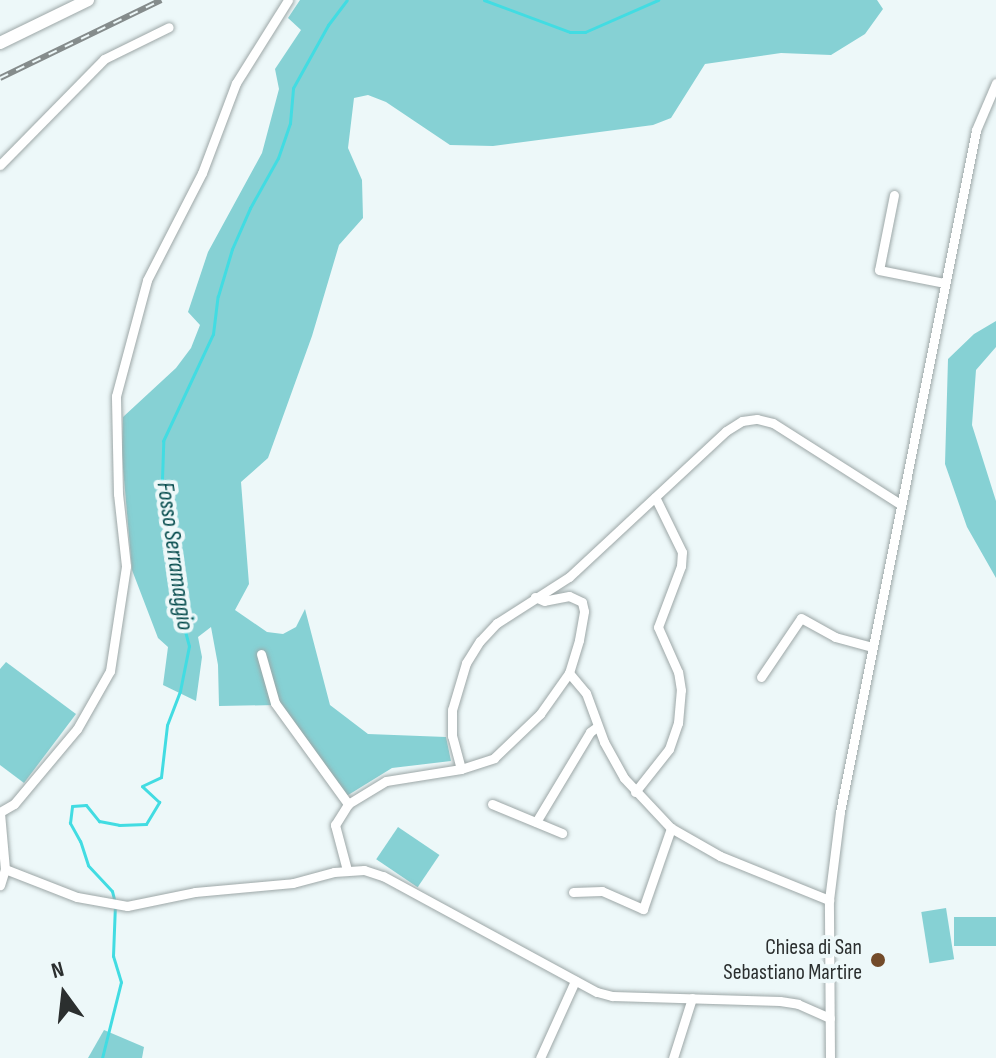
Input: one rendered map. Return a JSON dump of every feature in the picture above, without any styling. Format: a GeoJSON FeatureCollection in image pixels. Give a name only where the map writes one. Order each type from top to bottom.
{"type":"FeatureCollection","features":[{"type":"Feature","properties":{"kind":"main road"},"geometry":{"type":"LineString","coordinates":[[0,43],[88,0]]}},
{"type":"Feature","properties":{"kind":"street"},"geometry":{"type":"LineString","coordinates":[[0,885],[5,869],[0,813],[14,804],[77,729],[110,671],[126,566],[118,494],[116,396],[147,280],[202,173],[236,83],[288,0]]}},
{"type":"Feature","properties":{"kind":"street"},"geometry":{"type":"LineString","coordinates":[[0,165],[104,59],[169,27]]}},
{"type":"Feature","properties":{"kind":"street"},"geometry":{"type":"LineString","coordinates":[[830,1058],[829,900],[840,812],[976,130],[996,83]]}},
{"type":"Feature","properties":{"kind":"street"},"geometry":{"type":"LineString","coordinates":[[894,195],[879,270],[944,283]]}},
{"type":"Feature","properties":{"kind":"street"},"geometry":{"type":"LineString","coordinates":[[461,769],[452,736],[452,710],[466,663],[497,623],[569,577],[726,431],[742,421],[757,419],[789,432],[900,504]]}},
{"type":"Feature","properties":{"kind":"street"},"geometry":{"type":"LineString","coordinates":[[635,792],[669,749],[678,723],[681,690],[678,672],[658,627],[681,566],[682,552],[655,497]]}},
{"type":"Feature","properties":{"kind":"street"},"geometry":{"type":"LineString","coordinates":[[347,870],[335,825],[348,804],[386,781],[461,769],[494,758],[540,714],[569,673],[579,640],[584,611],[582,602],[569,596],[544,601],[535,597]]}},
{"type":"Feature","properties":{"kind":"street"},"geometry":{"type":"LineString","coordinates":[[761,677],[801,618],[835,637],[872,647]]}},
{"type":"Feature","properties":{"kind":"street"},"geometry":{"type":"LineString","coordinates":[[261,654],[275,703],[348,804]]}},
{"type":"Feature","properties":{"kind":"street"},"geometry":{"type":"LineString","coordinates":[[569,673],[586,693],[612,759],[635,792],[671,828],[720,856],[829,900]]}},
{"type":"Feature","properties":{"kind":"street"},"geometry":{"type":"LineString","coordinates":[[536,822],[590,732],[597,727]]}},
{"type":"Feature","properties":{"kind":"street"},"geometry":{"type":"LineString","coordinates":[[492,804],[562,833]]}},
{"type":"Feature","properties":{"kind":"street"},"geometry":{"type":"LineString","coordinates":[[573,892],[602,891],[643,909],[671,828]]}},
{"type":"Feature","properties":{"kind":"street"},"geometry":{"type":"LineString","coordinates":[[5,869],[104,905],[127,906],[223,888],[293,883],[347,870],[383,876],[575,981],[612,996],[780,1001],[798,1004],[830,1018]]}},
{"type":"Feature","properties":{"kind":"street"},"geometry":{"type":"LineString","coordinates":[[540,1058],[575,981]]}},
{"type":"Feature","properties":{"kind":"street"},"geometry":{"type":"LineString","coordinates":[[673,1058],[692,998]]}},
{"type":"Feature","properties":{"kind":"shaded area"},"geometry":{"type":"Polygon","coordinates":[[[300,0],[877,0],[883,9],[865,34],[831,55],[781,53],[705,64],[671,118],[653,125],[493,146],[450,145],[386,102],[368,95],[354,98],[348,148],[362,180],[363,218],[339,245],[312,336],[268,458],[241,482],[249,584],[235,610],[267,632],[283,634],[296,627],[305,609],[330,705],[368,734],[446,737],[451,761],[392,768],[345,797],[275,705],[219,706],[218,665],[211,627],[198,637],[202,657],[196,701],[163,685],[168,647],[158,638],[132,570],[122,456],[123,417],[176,368],[191,348],[200,325],[188,312],[208,252],[262,153],[279,89],[275,69],[301,30],[288,18],[300,0]]]}},
{"type":"Feature","properties":{"kind":"shaded area"},"geometry":{"type":"Polygon","coordinates":[[[996,321],[996,347],[976,370],[972,425],[996,501],[996,578],[967,527],[945,464],[948,359],[974,334],[996,321]]]}},
{"type":"Feature","properties":{"kind":"shaded area"},"geometry":{"type":"Polygon","coordinates":[[[6,662],[76,714],[24,783],[0,765],[0,669],[6,662]]]}},
{"type":"Feature","properties":{"kind":"shaded area"},"geometry":{"type":"Polygon","coordinates":[[[398,827],[439,855],[418,887],[376,859],[398,827]]]}},
{"type":"Feature","properties":{"kind":"shaded area"},"geometry":{"type":"Polygon","coordinates":[[[946,908],[954,959],[929,963],[921,912],[946,908]]]}},
{"type":"Feature","properties":{"kind":"shaded area"},"geometry":{"type":"Polygon","coordinates":[[[954,917],[996,917],[996,946],[954,946],[954,917]]]}},
{"type":"Feature","properties":{"kind":"shaded area"},"geometry":{"type":"Polygon","coordinates":[[[104,1030],[144,1047],[142,1058],[88,1058],[104,1030]]]}},
{"type":"Feature","properties":{"kind":"waterway","name":"Fosso Serramaggio"},"geometry":{"type":"LineString","coordinates":[[102,1058],[121,982],[113,956],[115,903],[112,891],[88,865],[70,823],[72,806],[86,805],[99,821],[119,825],[146,824],[159,802],[142,786],[161,777],[167,725],[180,691],[189,646],[179,609],[162,479],[163,441],[213,334],[218,296],[232,249],[250,208],[278,158],[290,123],[293,88],[328,25],[347,0]]}},
{"type":"Feature","properties":{"kind":"waterway","name":"Fosso Serramaggio"},"geometry":{"type":"LineString","coordinates":[[484,0],[570,32],[585,32],[658,0]]}},
{"type":"Feature","properties":{"kind":"railway"},"geometry":{"type":"LineString","coordinates":[[0,78],[161,0]]}},
{"type":"Feature","properties":{"kind":"place","name":"Chiesa di San Sebastiano Martire"},"geometry":{"type":"Point","coordinates":[878,960]}}]}
